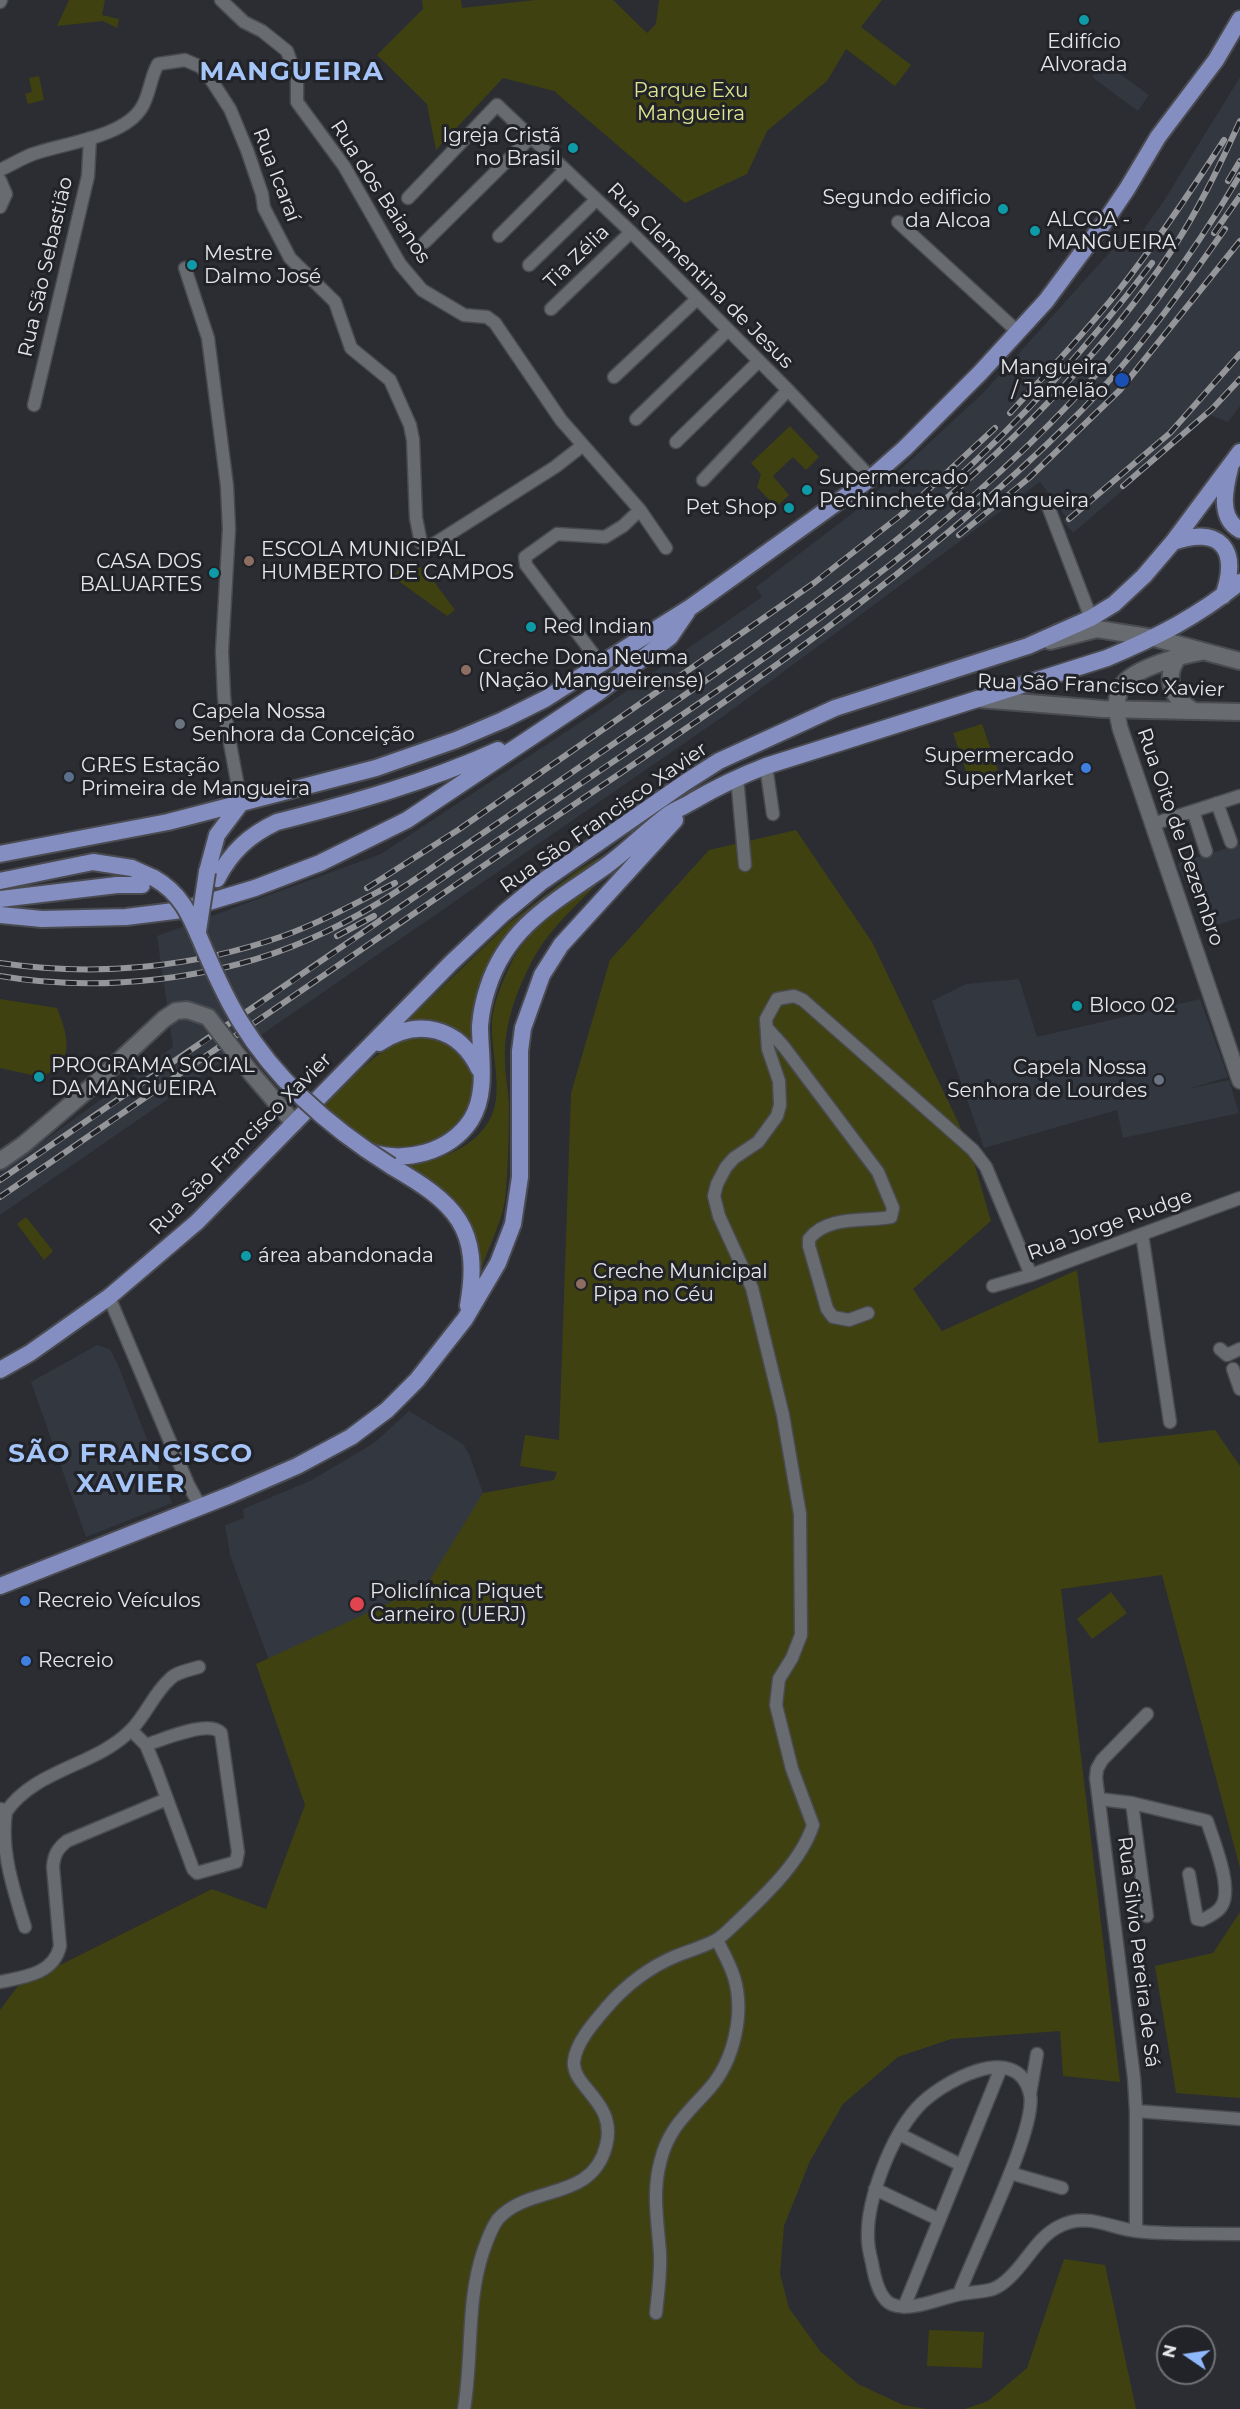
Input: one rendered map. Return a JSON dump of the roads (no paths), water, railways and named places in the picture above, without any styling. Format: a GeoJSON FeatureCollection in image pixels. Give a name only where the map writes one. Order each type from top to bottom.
{"type":"FeatureCollection","features":[{"type":"Feature","properties":{"kind":"main road"},"geometry":{"type":"LineString","coordinates":[[0,854],[168,822],[376,768],[456,740],[545,699],[691,607],[870,478],[966,388],[1046,301],[1106,220],[1150,149],[1216,60],[1240,19]]}},
{"type":"Feature","properties":{"kind":"main road"},"geometry":{"type":"LineString","coordinates":[[1235,458],[1226,483],[1225,509],[1229,520],[1240,530]]}},
{"type":"Feature","properties":{"kind":"main road"},"geometry":{"type":"LineString","coordinates":[[1028,646],[1091,618],[1122,598],[1173,542],[1235,458]]}},
{"type":"Feature","properties":{"kind":"main road"},"geometry":{"type":"LineString","coordinates":[[1173,542],[1196,537],[1221,544],[1230,558],[1231,569],[1223,597]]}},
{"type":"Feature","properties":{"kind":"main road"},"geometry":{"type":"LineString","coordinates":[[979,699],[1101,660],[1154,638],[1183,623],[1223,597],[1240,582]]}},
{"type":"Feature","properties":{"kind":"main road"},"geometry":{"type":"LineString","coordinates":[[0,915],[42,919],[126,917],[182,910],[255,888],[320,863],[407,820],[599,692],[670,637],[691,607]]}},
{"type":"Feature","properties":{"kind":"main road","name":"Rua São Francisco Xavier"},"geometry":{"type":"LineString","coordinates":[[0,1370],[30,1353],[109,1297],[197,1222],[504,913],[540,883],[719,761],[836,708],[1028,646],[1097,630],[1154,638],[1240,661]]}},
{"type":"Feature","properties":{"kind":"main road"},"geometry":{"type":"LineString","coordinates":[[1116,709],[1117,699],[1124,683],[1179,656],[1204,651]]}},
{"type":"Feature","properties":{"kind":"main road"},"geometry":{"type":"LineString","coordinates":[[1179,656],[1172,665],[1170,681],[1172,690],[1176,698],[1192,710]]}},
{"type":"Feature","properties":{"kind":"main road"},"geometry":{"type":"LineString","coordinates":[[585,672],[595,681],[599,692]]}},
{"type":"Feature","properties":{"kind":"main road","name":"Rua São Francisco Xavier"},"geometry":{"type":"LineString","coordinates":[[199,946],[214,986],[239,1030],[287,1087],[338,1133],[362,1149],[379,1155],[399,1157],[431,1151],[461,1132],[471,1120],[477,1107],[481,1073],[480,1024],[484,1003],[498,964],[516,936],[538,913],[606,866],[667,816],[737,777],[846,739],[979,699],[1116,709],[1240,712]]}},
{"type":"Feature","properties":{"kind":"main road"},"geometry":{"type":"LineString","coordinates":[[199,946],[217,879],[233,852],[260,830],[297,817],[394,790],[456,768],[535,734]]}},
{"type":"Feature","properties":{"kind":"main road"},"geometry":{"type":"LineString","coordinates":[[0,1586],[297,1466],[351,1437],[387,1410],[417,1380],[465,1319],[498,1263],[513,1224],[520,1177],[520,1052],[523,1028],[542,975],[561,945],[692,802]]}},
{"type":"Feature","properties":{"kind":"main road"},"geometry":{"type":"LineString","coordinates":[[199,946],[207,872],[217,835],[241,803]]}},
{"type":"Feature","properties":{"kind":"main road"},"geometry":{"type":"LineString","coordinates":[[0,881],[93,862],[132,868],[168,885],[193,919],[199,946]]}},
{"type":"Feature","properties":{"kind":"main road"},"geometry":{"type":"LineString","coordinates":[[0,899],[117,885],[142,885],[159,890],[170,901],[199,946],[240,1021],[286,1082],[351,1141],[438,1195],[454,1210],[469,1244],[472,1283],[465,1319]]}},
{"type":"Feature","properties":{"kind":"main road"},"geometry":{"type":"LineString","coordinates":[[0,1161],[23,1145],[91,1087],[164,1019],[176,1011],[200,1012],[208,1017],[294,1123]]}},
{"type":"Feature","properties":{"kind":"main road"},"geometry":{"type":"LineString","coordinates":[[362,1054],[383,1040],[403,1032],[430,1029],[452,1036],[464,1045],[481,1073]]}},
{"type":"Feature","properties":{"kind":"street","name":"Rua dos Baianos"},"geometry":{"type":"LineString","coordinates":[[221,0],[244,22],[262,31],[287,51],[297,80],[297,102],[344,166],[400,264],[422,290],[456,312],[470,317],[478,315],[487,317],[495,323],[561,420],[640,510],[666,549]]}},
{"type":"Feature","properties":{"kind":"street","name":"Rua Icaraí"},"geometry":{"type":"LineString","coordinates":[[90,138],[114,129],[141,109],[158,64],[185,60],[201,67],[208,75],[230,109],[247,150],[262,194],[264,208],[290,258],[335,302],[351,348],[390,380],[410,425],[414,440],[416,518],[421,543],[426,546],[437,542],[555,467],[582,446]]}},
{"type":"Feature","properties":{"kind":"street","name":"Rua Clementina de Jesus"},"geometry":{"type":"LineString","coordinates":[[408,198],[497,105],[631,232],[788,390],[870,478]]}},
{"type":"Feature","properties":{"kind":"street"},"geometry":{"type":"LineString","coordinates":[[0,170],[32,154],[90,138]]}},
{"type":"Feature","properties":{"kind":"street","name":"Rua São Sebastião"},"geometry":{"type":"LineString","coordinates":[[34,405],[88,176],[90,138]]}},
{"type":"Feature","properties":{"kind":"street"},"geometry":{"type":"LineString","coordinates":[[425,242],[530,138]]}},
{"type":"Feature","properties":{"kind":"street"},"geometry":{"type":"LineString","coordinates":[[499,236],[565,170]]}},
{"type":"Feature","properties":{"kind":"street"},"geometry":{"type":"LineString","coordinates":[[0,180],[6,194],[0,207]]}},
{"type":"Feature","properties":{"kind":"street"},"geometry":{"type":"LineString","coordinates":[[530,265],[596,200]]}},
{"type":"Feature","properties":{"kind":"street"},"geometry":{"type":"LineString","coordinates":[[898,222],[1017,331]]}},
{"type":"Feature","properties":{"kind":"street","name":"Tia Zélia"},"geometry":{"type":"LineString","coordinates":[[551,309],[631,232]]}},
{"type":"Feature","properties":{"kind":"street"},"geometry":{"type":"LineString","coordinates":[[185,268],[207,338],[227,486],[228,582],[222,651],[227,727],[241,803]]}},
{"type":"Feature","properties":{"kind":"street"},"geometry":{"type":"LineString","coordinates":[[614,377],[697,299]]}},
{"type":"Feature","properties":{"kind":"street"},"geometry":{"type":"LineString","coordinates":[[636,419],[728,330]]}},
{"type":"Feature","properties":{"kind":"street"},"geometry":{"type":"LineString","coordinates":[[676,442],[758,362]]}},
{"type":"Feature","properties":{"kind":"street"},"geometry":{"type":"LineString","coordinates":[[703,480],[788,390]]}},
{"type":"Feature","properties":{"kind":"street"},"geometry":{"type":"LineString","coordinates":[[1048,506],[1091,618]]}},
{"type":"Feature","properties":{"kind":"street"},"geometry":{"type":"LineString","coordinates":[[600,663],[526,565],[525,557],[556,534],[605,537],[623,526],[640,510]]}},
{"type":"Feature","properties":{"kind":"street","name":"Rua Oito de Dezembro"},"geometry":{"type":"LineString","coordinates":[[1116,709],[1117,719],[1240,1077]]}},
{"type":"Feature","properties":{"kind":"street"},"geometry":{"type":"LineString","coordinates":[[766,766],[773,814]]}},
{"type":"Feature","properties":{"kind":"street"},"geometry":{"type":"LineString","coordinates":[[737,777],[745,865]]}},
{"type":"Feature","properties":{"kind":"street"},"geometry":{"type":"LineString","coordinates":[[1153,824],[1240,796]]}},
{"type":"Feature","properties":{"kind":"street"},"geometry":{"type":"LineString","coordinates":[[1217,803],[1231,842]]}},
{"type":"Feature","properties":{"kind":"street"},"geometry":{"type":"LineString","coordinates":[[1193,812],[1206,851]]}},
{"type":"Feature","properties":{"kind":"street"},"geometry":{"type":"LineString","coordinates":[[464,2409],[469,2370],[473,2294],[477,2272],[493,2228],[499,2219],[515,2205],[578,2184],[588,2175],[606,2148],[608,2135],[602,2109],[575,2073],[574,2061],[578,2048],[607,2006],[639,1977],[660,1964],[717,1940],[770,1890],[806,1842],[813,1825],[792,1769],[776,1705],[779,1679],[792,1658],[801,1635],[800,1514],[783,1415],[752,1288],[719,1216],[714,1196],[717,1184],[726,1167],[734,1158],[758,1142],[777,1116],[780,1105],[780,1081],[768,1049],[765,1019],[777,999],[794,996],[803,1000],[973,1150],[986,1167],[1031,1275]]}},
{"type":"Feature","properties":{"kind":"street"},"geometry":{"type":"LineString","coordinates":[[767,1028],[784,1047],[878,1172],[893,1208],[891,1217],[860,1219],[829,1226],[819,1229],[809,1239],[827,1309],[832,1317],[849,1320],[868,1313]]}},
{"type":"Feature","properties":{"kind":"street","name":"Rua Jorge Rudge"},"geometry":{"type":"LineString","coordinates":[[993,1286],[1031,1275],[1240,1198]]}},
{"type":"Feature","properties":{"kind":"street"},"geometry":{"type":"LineString","coordinates":[[1142,1234],[1170,1422]]}},
{"type":"Feature","properties":{"kind":"street"},"geometry":{"type":"LineString","coordinates":[[109,1297],[188,1484],[200,1506]]}},
{"type":"Feature","properties":{"kind":"street"},"geometry":{"type":"LineString","coordinates":[[1220,1349],[1227,1355],[1240,1349]]}},
{"type":"Feature","properties":{"kind":"street"},"geometry":{"type":"LineString","coordinates":[[1233,1369],[1240,1389]]}},
{"type":"Feature","properties":{"kind":"street"},"geometry":{"type":"LineString","coordinates":[[25,1928],[3,1861],[3,1810],[46,1778],[102,1750],[131,1730],[170,1678],[199,1667]]}},
{"type":"Feature","properties":{"kind":"street","name":"Rua Silvio Pereira de Sá"},"geometry":{"type":"LineString","coordinates":[[1136,2231],[1136,2110],[1133,2066],[1096,1778],[1097,1769],[1102,1760],[1147,1714]]}},
{"type":"Feature","properties":{"kind":"street"},"geometry":{"type":"LineString","coordinates":[[131,1730],[146,1745],[195,1871],[204,1872],[236,1862],[238,1852],[221,1733],[214,1727],[202,1728],[146,1745]]}},
{"type":"Feature","properties":{"kind":"street"},"geometry":{"type":"LineString","coordinates":[[0,1982],[41,1971],[53,1963],[58,1956],[60,1946],[53,1867],[58,1848],[67,1841],[167,1799]]}},
{"type":"Feature","properties":{"kind":"street"},"geometry":{"type":"LineString","coordinates":[[1099,1799],[1132,1803],[1207,1821],[1224,1876],[1224,1898],[1221,1907],[1202,1920],[1197,1919],[1189,1874]]}},
{"type":"Feature","properties":{"kind":"street"},"geometry":{"type":"LineString","coordinates":[[1132,1803],[1147,1916]]}},
{"type":"Feature","properties":{"kind":"street"},"geometry":{"type":"LineString","coordinates":[[656,2313],[660,2270],[655,2211],[660,2163],[667,2141],[676,2124],[711,2087],[726,2063],[737,2019],[735,1979],[717,1940]]}},
{"type":"Feature","properties":{"kind":"street"},"geometry":{"type":"LineString","coordinates":[[959,2294],[1010,2173],[1027,2123],[1037,2054]]}},
{"type":"Feature","properties":{"kind":"street"},"geometry":{"type":"LineString","coordinates":[[1030,2094],[1021,2077],[1012,2071],[1000,2068],[973,2071],[951,2080],[934,2091],[916,2108],[899,2134],[875,2189],[870,2208],[868,2239],[873,2268],[882,2295],[890,2304],[904,2307],[959,2294],[993,2289],[1009,2279],[1046,2233],[1064,2224],[1081,2220],[1102,2222],[1136,2231],[1240,2234]]}},
{"type":"Feature","properties":{"kind":"street"},"geometry":{"type":"LineString","coordinates":[[904,2307],[1000,2068]]}},
{"type":"Feature","properties":{"kind":"street"},"geometry":{"type":"LineString","coordinates":[[1136,2110],[1240,2119]]}},
{"type":"Feature","properties":{"kind":"street"},"geometry":{"type":"LineString","coordinates":[[899,2134],[961,2165]]}},
{"type":"Feature","properties":{"kind":"street"},"geometry":{"type":"LineString","coordinates":[[1010,2173],[1062,2187]]}},
{"type":"Feature","properties":{"kind":"street"},"geometry":{"type":"LineString","coordinates":[[875,2189],[938,2219]]}},
{"type":"Feature","properties":{"kind":"railway"},"geometry":{"type":"LineString","coordinates":[[0,976],[77,983],[117,983],[158,979],[237,964],[310,939],[346,922],[397,891],[670,705],[828,593],[904,534],[978,471],[1047,403],[1112,331],[1170,253],[1208,188],[1240,121]]}},
{"type":"Feature","properties":{"kind":"railway"},"geometry":{"type":"LineString","coordinates":[[1010,413],[1119,290],[1173,216],[1224,140]]}},
{"type":"Feature","properties":{"kind":"railway"},"geometry":{"type":"LineString","coordinates":[[1228,181],[1240,161]]}},
{"type":"Feature","properties":{"kind":"railway"},"geometry":{"type":"LineString","coordinates":[[0,1180],[753,666],[887,567],[1013,460],[1096,375],[1141,321],[1183,264],[1240,175]]}},
{"type":"Feature","properties":{"kind":"railway"},"geometry":{"type":"LineString","coordinates":[[1214,233],[1240,196]]}},
{"type":"Feature","properties":{"kind":"railway"},"geometry":{"type":"LineString","coordinates":[[0,1197],[660,747],[804,645],[874,592],[942,538],[1072,420],[1114,376],[1153,328],[1225,229]]}},
{"type":"Feature","properties":{"kind":"railway"},"geometry":{"type":"LineString","coordinates":[[959,535],[1029,478],[1120,390],[1240,241]]}},
{"type":"Feature","properties":{"kind":"railway"},"geometry":{"type":"LineString","coordinates":[[948,486],[1003,434],[1055,379],[1152,263]]}},
{"type":"Feature","properties":{"kind":"railway"},"geometry":{"type":"LineString","coordinates":[[1069,519],[1170,433],[1240,354]]}},
{"type":"Feature","properties":{"kind":"railway"},"geometry":{"type":"LineString","coordinates":[[1123,486],[1212,409],[1240,379]]}},
{"type":"Feature","properties":{"kind":"railway"},"geometry":{"type":"LineString","coordinates":[[367,888],[458,830],[814,583],[901,515],[995,428]]}},
{"type":"Feature","properties":{"kind":"railway"},"geometry":{"type":"LineString","coordinates":[[0,963],[36,967],[108,969],[143,967],[214,956],[283,936],[395,883]]}},
{"type":"Feature","properties":{"kind":"railway"},"geometry":{"type":"LineString","coordinates":[[337,936],[374,916]]}},
{"type":"Feature","properties":{"kind":"place","name":"Edifício Alvorada"},"geometry":{"type":"Point","coordinates":[1084,20]}},
{"type":"Feature","properties":{"kind":"place","name":"Igreja Cristã no Brasil"},"geometry":{"type":"Point","coordinates":[573,148]}},
{"type":"Feature","properties":{"kind":"place","name":"Segundo edificio da Alcoa"},"geometry":{"type":"Point","coordinates":[1003,209]}},
{"type":"Feature","properties":{"kind":"place","name":"ALCOA - MANGUEIRA"},"geometry":{"type":"Point","coordinates":[1035,231]}},
{"type":"Feature","properties":{"kind":"place","name":"Mestre Dalmo José"},"geometry":{"type":"Point","coordinates":[192,265]}},
{"type":"Feature","properties":{"kind":"place","name":"Mangueira / Jamelão"},"geometry":{"type":"Point","coordinates":[1122,380]}},
{"type":"Feature","properties":{"kind":"place","name":"Supermercado Pechinchete da Mangueira"},"geometry":{"type":"Point","coordinates":[807,490]}},
{"type":"Feature","properties":{"kind":"place","name":"Pet Shop"},"geometry":{"type":"Point","coordinates":[789,508]}},
{"type":"Feature","properties":{"kind":"place","name":"ESCOLA MUNICIPAL HUMBERTO DE CAMPOS"},"geometry":{"type":"Point","coordinates":[249,561]}},
{"type":"Feature","properties":{"kind":"place","name":"CASA DOS BALUARTES"},"geometry":{"type":"Point","coordinates":[214,573]}},
{"type":"Feature","properties":{"kind":"place","name":"Red Indian"},"geometry":{"type":"Point","coordinates":[531,627]}},
{"type":"Feature","properties":{"kind":"place","name":"Creche Dona Neuma (Nação Mangueirense)"},"geometry":{"type":"Point","coordinates":[466,670]}},
{"type":"Feature","properties":{"kind":"place","name":"Capela Nossa Senhora da Conceição"},"geometry":{"type":"Point","coordinates":[180,724]}},
{"type":"Feature","properties":{"kind":"place","name":"Supermercado SuperMarket"},"geometry":{"type":"Point","coordinates":[1086,768]}},
{"type":"Feature","properties":{"kind":"place","name":"GRES Estação Primeira de Mangueira"},"geometry":{"type":"Point","coordinates":[69,777]}},
{"type":"Feature","properties":{"kind":"place","name":"Bloco 02"},"geometry":{"type":"Point","coordinates":[1077,1006]}},
{"type":"Feature","properties":{"kind":"place","name":"PROGRAMA SOCIAL DA MANGUEIRA"},"geometry":{"type":"Point","coordinates":[39,1077]}},
{"type":"Feature","properties":{"kind":"place","name":"Capela Nossa Senhora de Lourdes"},"geometry":{"type":"Point","coordinates":[1159,1080]}},
{"type":"Feature","properties":{"kind":"place","name":"área abandonada"},"geometry":{"type":"Point","coordinates":[246,1256]}},
{"type":"Feature","properties":{"kind":"place","name":"Creche Municipal Pipa no Céu"},"geometry":{"type":"Point","coordinates":[581,1284]}},
{"type":"Feature","properties":{"kind":"place","name":"Recreio Veículos"},"geometry":{"type":"Point","coordinates":[25,1601]}},
{"type":"Feature","properties":{"kind":"place","name":"Policlínica Piquet Carneiro (UERJ)"},"geometry":{"type":"Point","coordinates":[357,1604]}},
{"type":"Feature","properties":{"kind":"place","name":"Recreio"},"geometry":{"type":"Point","coordinates":[26,1661]}},
{"type":"Feature","properties":{"kind":"district","name":"MANGUEIRA"},"geometry":{"type":"Point","coordinates":[292,72]}},
{"type":"Feature","properties":{"kind":"district","name":"SÃO FRANCISCO XAVIER"},"geometry":{"type":"Point","coordinates":[131,1469]}},
{"type":"Feature","properties":{"kind":"park label","name":"Parque Exu Mangueira"},"geometry":{"type":"Point","coordinates":[691,102]}}]}
